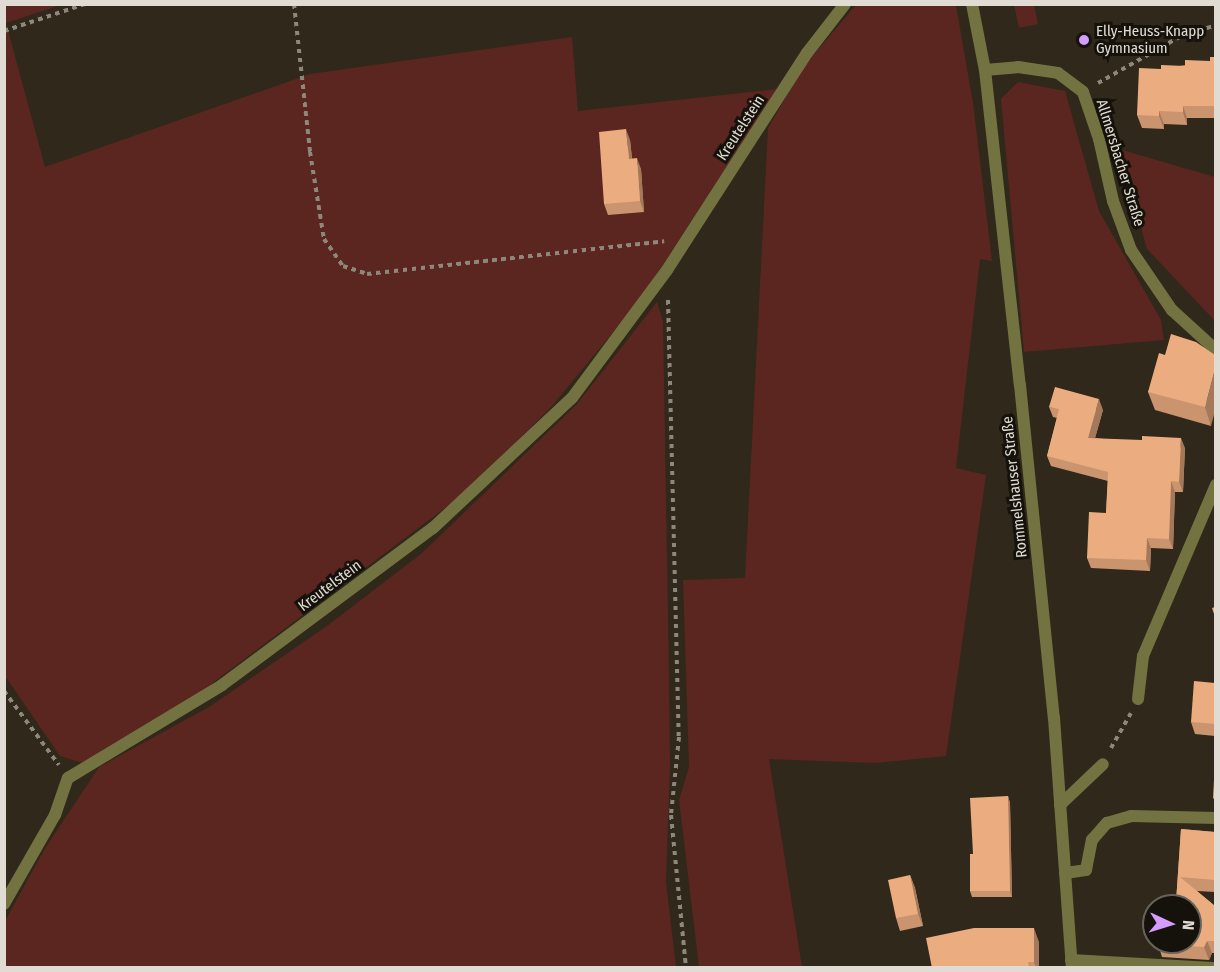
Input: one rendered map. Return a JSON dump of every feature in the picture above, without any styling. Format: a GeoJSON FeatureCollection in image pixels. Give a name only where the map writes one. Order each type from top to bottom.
{"type":"FeatureCollection","features":[{"type":"Feature","properties":{"kind":"street","name":"Kreutelstein"},"geometry":{"type":"LineString","coordinates":[[68,778],[222,685],[433,528],[572,398],[667,270],[807,53],[845,4]]}},
{"type":"Feature","properties":{"kind":"street","name":"Rommelshauser Straße"},"geometry":{"type":"LineString","coordinates":[[972,4],[985,70],[1020,385],[1060,805],[1071,964]]}},
{"type":"Feature","properties":{"kind":"street","name":"Allmersbacher Straße"},"geometry":{"type":"LineString","coordinates":[[985,70],[1018,67],[1058,73],[1083,92],[1099,139],[1113,201],[1131,250],[1172,310],[1215,350]]}},
{"type":"Feature","properties":{"kind":"street"},"geometry":{"type":"LineString","coordinates":[[1138,699],[1143,656],[1215,485]]}},
{"type":"Feature","properties":{"kind":"street"},"geometry":{"type":"LineString","coordinates":[[1060,805],[1103,764]]}},
{"type":"Feature","properties":{"kind":"street"},"geometry":{"type":"LineString","coordinates":[[4,904],[55,815],[68,778]]}},
{"type":"Feature","properties":{"kind":"street"},"geometry":{"type":"LineString","coordinates":[[1065,873],[1086,870],[1092,840],[1107,823],[1131,816],[1215,818]]}},
{"type":"Feature","properties":{"kind":"street"},"geometry":{"type":"LineString","coordinates":[[1071,964],[1213,968]]}},
{"type":"Feature","properties":{"kind":"path"},"geometry":{"type":"LineString","coordinates":[[4,31],[86,4]]}},
{"type":"Feature","properties":{"kind":"path"},"geometry":{"type":"LineString","coordinates":[[294,4],[310,152],[324,239],[343,266],[368,274],[689,238]]}},
{"type":"Feature","properties":{"kind":"path"},"geometry":{"type":"LineString","coordinates":[[1083,92],[1181,36],[1215,25]]}},
{"type":"Feature","properties":{"kind":"path"},"geometry":{"type":"LineString","coordinates":[[667,270],[679,737],[671,814],[686,968]]}},
{"type":"Feature","properties":{"kind":"path"},"geometry":{"type":"LineString","coordinates":[[4,691],[68,778]]}},
{"type":"Feature","properties":{"kind":"path"},"geometry":{"type":"LineString","coordinates":[[1103,764],[1138,699]]}},
{"type":"Feature","properties":{"kind":"shaded area"},"geometry":{"type":"Polygon","coordinates":[[[4,5],[61,5],[6,23],[45,167],[310,74],[572,37],[578,111],[777,89],[640,300],[551,407],[465,493],[202,691],[86,764],[60,756],[5,676],[4,5]]]}},
{"type":"Feature","properties":{"kind":"shaded area"},"geometry":{"type":"Polygon","coordinates":[[[856,5],[956,5],[973,103],[992,261],[980,259],[956,468],[986,475],[946,756],[875,763],[769,759],[802,967],[699,967],[679,800],[689,767],[683,580],[745,578],[768,128],[804,66],[856,5]]]}},
{"type":"Feature","properties":{"kind":"shaded area"},"geometry":{"type":"Polygon","coordinates":[[[1014,5],[1034,5],[1038,24],[1019,28],[1014,5]]]}},
{"type":"Feature","properties":{"kind":"shaded area"},"geometry":{"type":"Polygon","coordinates":[[[1018,82],[1065,91],[1099,211],[1161,320],[1164,340],[1024,352],[1001,99],[1018,82]]]}},
{"type":"Feature","properties":{"kind":"shaded area"},"geometry":{"type":"Polygon","coordinates":[[[1119,149],[1215,177],[1215,321],[1147,249],[1119,149]]]}},
{"type":"Feature","properties":{"kind":"shaded area"},"geometry":{"type":"Polygon","coordinates":[[[657,302],[663,321],[669,675],[670,766],[666,882],[676,967],[5,967],[5,921],[44,850],[99,767],[209,707],[327,626],[422,553],[577,404],[657,302]]]}},
{"type":"Feature","properties":{"kind":"building"},"geometry":{"type":"Polygon","coordinates":[[[1210,57],[1215,57],[1215,106],[1183,106],[1183,112],[1159,111],[1159,116],[1137,115],[1139,68],[1161,69],[1161,65],[1185,66],[1185,60],[1210,61],[1210,57]]]}},
{"type":"Feature","properties":{"kind":"building"},"geometry":{"type":"Polygon","coordinates":[[[626,129],[629,159],[637,158],[640,201],[604,204],[599,132],[626,129]]]}},
{"type":"Feature","properties":{"kind":"building"},"geometry":{"type":"Polygon","coordinates":[[[1171,334],[1196,342],[1215,355],[1215,369],[1205,407],[1148,392],[1159,353],[1165,355],[1171,334]]]}},
{"type":"Feature","properties":{"kind":"building"},"geometry":{"type":"Polygon","coordinates":[[[1055,387],[1099,399],[1088,438],[1142,440],[1142,436],[1181,438],[1179,482],[1171,481],[1169,539],[1147,538],[1146,560],[1087,558],[1089,512],[1106,513],[1108,472],[1047,456],[1059,409],[1049,407],[1055,387]]]}},
{"type":"Feature","properties":{"kind":"building"},"geometry":{"type":"Polygon","coordinates":[[[1194,681],[1215,683],[1215,724],[1191,722],[1194,681]]]}},
{"type":"Feature","properties":{"kind":"building"},"geometry":{"type":"Polygon","coordinates":[[[1215,762],[1215,800],[1213,798],[1215,762]]]}},
{"type":"Feature","properties":{"kind":"building"},"geometry":{"type":"Polygon","coordinates":[[[1008,796],[1010,891],[970,891],[970,854],[973,854],[970,798],[1008,796]]]}},
{"type":"Feature","properties":{"kind":"building"},"geometry":{"type":"Polygon","coordinates":[[[1181,829],[1215,832],[1215,880],[1180,877],[1201,894],[1177,894],[1181,829]]]}},
{"type":"Feature","properties":{"kind":"building"},"geometry":{"type":"Polygon","coordinates":[[[910,875],[918,914],[896,918],[888,880],[910,875]]]}},
{"type":"Feature","properties":{"kind":"building"},"geometry":{"type":"Polygon","coordinates":[[[1202,895],[1215,906],[1215,941],[1207,941],[1202,947],[1202,895]]]}},
{"type":"Feature","properties":{"kind":"building"},"geometry":{"type":"Polygon","coordinates":[[[974,928],[1034,928],[1034,962],[1028,962],[1029,968],[932,968],[926,938],[974,928]]]}},
{"type":"Feature","properties":{"kind":"place","name":"Elly-Heuss-Knapp Gymnasium"},"geometry":{"type":"Point","coordinates":[1084,40]}}]}
